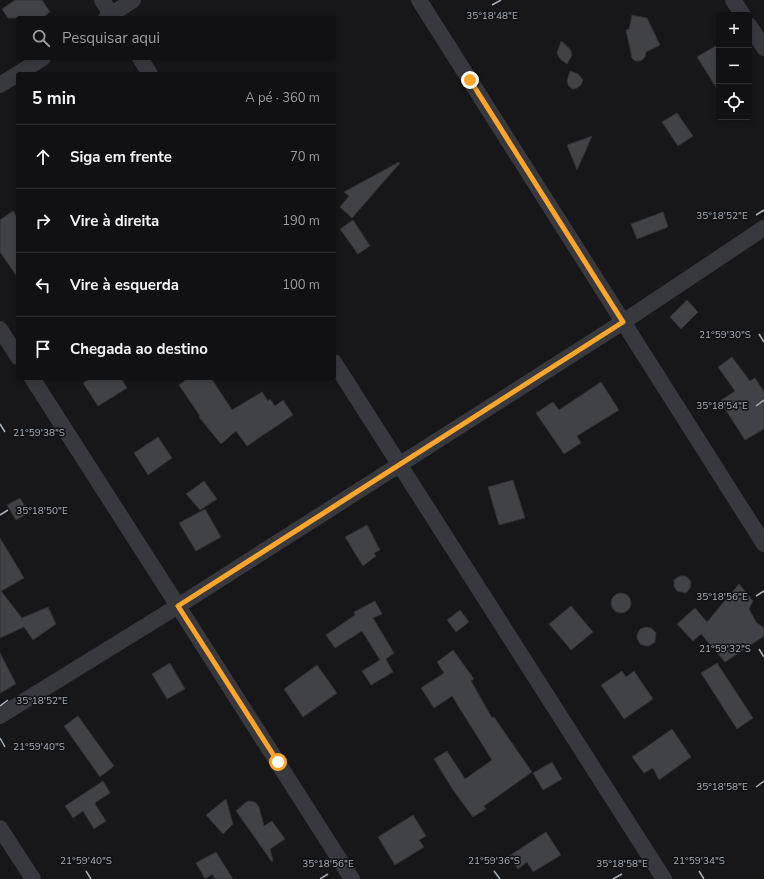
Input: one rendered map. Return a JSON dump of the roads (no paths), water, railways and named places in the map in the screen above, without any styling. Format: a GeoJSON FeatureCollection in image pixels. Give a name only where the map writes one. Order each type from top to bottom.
{"type":"FeatureCollection","features":[{"type":"Feature","properties":{"kind":"street"},"geometry":{"type":"LineString","coordinates":[[102,0],[110,16]]}},
{"type":"Feature","properties":{"kind":"street"},"geometry":{"type":"LineString","coordinates":[[111,16],[133,0]]}},
{"type":"Feature","properties":{"kind":"street"},"geometry":{"type":"LineString","coordinates":[[419,0],[764,544]]}},
{"type":"Feature","properties":{"kind":"street"},"geometry":{"type":"LineString","coordinates":[[733,0],[741,12]]}},
{"type":"Feature","properties":{"kind":"street"},"geometry":{"type":"LineString","coordinates":[[752,30],[764,48]]}},
{"type":"Feature","properties":{"kind":"street"},"geometry":{"type":"LineString","coordinates":[[20,72],[39,60]]}},
{"type":"Feature","properties":{"kind":"street"},"geometry":{"type":"LineString","coordinates":[[141,60],[149,72]]}},
{"type":"Feature","properties":{"kind":"street"},"geometry":{"type":"LineString","coordinates":[[0,85],[16,75]]}},
{"type":"Feature","properties":{"kind":"street"},"geometry":{"type":"LineString","coordinates":[[0,716],[178,606],[623,322],[764,228]]}},
{"type":"Feature","properties":{"kind":"street"},"geometry":{"type":"LineString","coordinates":[[0,329],[16,354]]}},
{"type":"Feature","properties":{"kind":"street"},"geometry":{"type":"LineString","coordinates":[[336,365],[664,879]]}},
{"type":"Feature","properties":{"kind":"street"},"geometry":{"type":"LineString","coordinates":[[33,380],[352,879]]}},
{"type":"Feature","properties":{"kind":"street"},"geometry":{"type":"LineString","coordinates":[[0,828],[33,879]]}}]}
